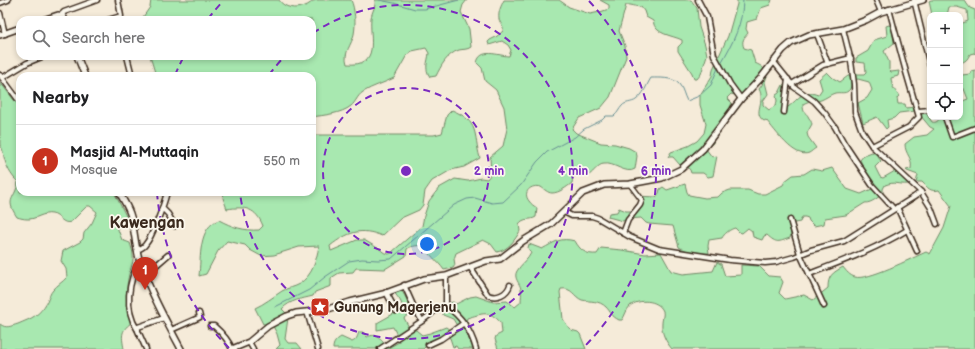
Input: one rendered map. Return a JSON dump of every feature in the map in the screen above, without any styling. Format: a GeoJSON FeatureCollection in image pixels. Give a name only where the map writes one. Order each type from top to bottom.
{"type":"FeatureCollection","features":[{"type":"Feature","properties":{"kind":"main road"},"geometry":{"type":"LineString","coordinates":[[232,349],[249,342],[258,333],[277,321],[296,313],[325,310],[386,292],[404,285],[433,277],[446,276],[486,261],[495,261],[504,258],[523,241],[551,224],[583,193],[592,188],[604,185],[630,184],[662,178],[681,169],[703,149],[741,99],[760,79],[773,61],[791,43],[816,34],[843,29],[889,9],[914,1],[924,0]]}},
{"type":"Feature","properties":{"kind":"main road"},"geometry":{"type":"LineString","coordinates":[[55,16],[61,15]]}},
{"type":"Feature","properties":{"kind":"main road"},"geometry":{"type":"LineString","coordinates":[[2,34],[16,29]]}},
{"type":"Feature","properties":{"kind":"main road"},"geometry":{"type":"LineString","coordinates":[[79,60],[84,72]]}},
{"type":"Feature","properties":{"kind":"main road"},"geometry":{"type":"LineString","coordinates":[[121,196],[131,217],[137,250],[145,275],[164,318],[181,349]]}},
{"type":"Feature","properties":{"kind":"street"},"geometry":{"type":"LineString","coordinates":[[0,3],[8,0]]}},
{"type":"Feature","properties":{"kind":"street"},"geometry":{"type":"LineString","coordinates":[[61,15],[64,12],[97,0]]}},
{"type":"Feature","properties":{"kind":"street"},"geometry":{"type":"LineString","coordinates":[[118,0],[121,16]]}},
{"type":"Feature","properties":{"kind":"street"},"geometry":{"type":"LineString","coordinates":[[698,0],[707,17],[714,55],[730,84],[741,99]]}},
{"type":"Feature","properties":{"kind":"street"},"geometry":{"type":"LineString","coordinates":[[876,0],[881,12]]}},
{"type":"Feature","properties":{"kind":"street"},"geometry":{"type":"LineString","coordinates":[[914,1],[927,54]]}},
{"type":"Feature","properties":{"kind":"street"},"geometry":{"type":"LineString","coordinates":[[872,146],[900,132],[914,123],[919,117],[889,9]]}},
{"type":"Feature","properties":{"kind":"street"},"geometry":{"type":"LineString","coordinates":[[0,13],[2,34]]}},
{"type":"Feature","properties":{"kind":"street"},"geometry":{"type":"LineString","coordinates":[[843,29],[851,58],[855,112],[862,132],[872,146],[921,192],[931,208],[937,224]]}},
{"type":"Feature","properties":{"kind":"street"},"geometry":{"type":"LineString","coordinates":[[816,34],[828,64]]}},
{"type":"Feature","properties":{"kind":"street"},"geometry":{"type":"LineString","coordinates":[[792,84],[828,64],[851,58]]}},
{"type":"Feature","properties":{"kind":"street"},"geometry":{"type":"LineString","coordinates":[[16,97],[1,76],[34,60]]}},
{"type":"Feature","properties":{"kind":"street"},"geometry":{"type":"LineString","coordinates":[[128,60],[131,72]]}},
{"type":"Feature","properties":{"kind":"street"},"geometry":{"type":"LineString","coordinates":[[773,61],[792,84],[799,91],[814,101],[836,127],[844,143],[872,185],[896,208],[917,251]]}},
{"type":"Feature","properties":{"kind":"street"},"geometry":{"type":"LineString","coordinates":[[784,112],[788,79]]}},
{"type":"Feature","properties":{"kind":"street"},"geometry":{"type":"LineString","coordinates":[[918,111],[927,110]]}},
{"type":"Feature","properties":{"kind":"street"},"geometry":{"type":"LineString","coordinates":[[946,120],[952,137],[975,128]]}},
{"type":"Feature","properties":{"kind":"street"},"geometry":{"type":"LineString","coordinates":[[623,233],[628,220],[640,205],[642,200],[630,184]]}},
{"type":"Feature","properties":{"kind":"street"},"geometry":{"type":"LineString","coordinates":[[564,212],[572,216],[592,216],[598,218],[623,233],[659,249],[730,260],[770,262],[844,241],[921,192]]}},
{"type":"Feature","properties":{"kind":"street"},"geometry":{"type":"LineString","coordinates":[[137,250],[146,244],[166,196]]}},
{"type":"Feature","properties":{"kind":"street"},"geometry":{"type":"LineString","coordinates":[[162,208],[168,214],[175,226]]}},
{"type":"Feature","properties":{"kind":"street"},"geometry":{"type":"LineString","coordinates":[[790,220],[800,254],[824,306]]}},
{"type":"Feature","properties":{"kind":"street"},"geometry":{"type":"LineString","coordinates":[[809,274],[861,254],[887,242],[907,230]]}},
{"type":"Feature","properties":{"kind":"street"},"geometry":{"type":"LineString","coordinates":[[145,275],[168,255]]}},
{"type":"Feature","properties":{"kind":"street"},"geometry":{"type":"LineString","coordinates":[[140,261],[132,276],[130,295],[131,314],[146,349]]}},
{"type":"Feature","properties":{"kind":"street"},"geometry":{"type":"LineString","coordinates":[[470,267],[488,295],[492,296],[503,294],[508,290],[510,285]]}},
{"type":"Feature","properties":{"kind":"street"},"geometry":{"type":"LineString","coordinates":[[446,276],[446,306],[464,323],[470,331],[476,349]]}},
{"type":"Feature","properties":{"kind":"street"},"geometry":{"type":"LineString","coordinates":[[404,285],[422,321]]}},
{"type":"Feature","properties":{"kind":"street"},"geometry":{"type":"LineString","coordinates":[[386,292],[396,311]]}},
{"type":"Feature","properties":{"kind":"street"},"geometry":{"type":"LineString","coordinates":[[380,349],[442,306],[446,306]]}},
{"type":"Feature","properties":{"kind":"street"},"geometry":{"type":"LineString","coordinates":[[307,312],[318,349]]}},
{"type":"Feature","properties":{"kind":"street"},"geometry":{"type":"LineString","coordinates":[[171,330],[200,317],[199,314]]}},
{"type":"Feature","properties":{"kind":"street"},"geometry":{"type":"LineString","coordinates":[[138,329],[140,326],[164,318]]}},
{"type":"Feature","properties":{"kind":"street"},"geometry":{"type":"LineString","coordinates":[[428,345],[441,339],[464,323]]}},
{"type":"Feature","properties":{"kind":"street"},"geometry":{"type":"LineString","coordinates":[[210,326],[214,326],[227,338],[232,349]]}},
{"type":"Feature","properties":{"kind":"street"},"geometry":{"type":"LineString","coordinates":[[249,342],[253,349]]}},
{"type":"Feature","properties":{"kind":"green space"},"geometry":{"type":"Polygon","coordinates":[[[151,0],[279,0],[284,5],[294,8],[302,7],[316,0],[351,0],[355,26],[346,60],[347,64],[358,64],[365,61],[371,50],[371,18],[375,0],[467,0],[463,5],[461,12],[469,29],[471,47],[451,54],[442,64],[436,76],[430,77],[427,68],[429,53],[426,48],[412,51],[407,55],[394,78],[363,92],[347,109],[332,114],[316,116],[316,72],[155,72],[151,60],[316,60],[316,16],[144,16],[150,7],[151,0]]]}},
{"type":"Feature","properties":{"kind":"green space"},"geometry":{"type":"Polygon","coordinates":[[[504,0],[559,0],[569,7],[590,14],[609,9],[609,5],[600,0],[691,0],[697,8],[699,27],[707,55],[701,74],[697,79],[694,79],[692,73],[678,51],[678,47],[682,43],[682,40],[660,32],[654,26],[653,21],[646,17],[641,7],[626,5],[619,31],[625,46],[626,57],[610,97],[601,108],[579,118],[572,129],[576,133],[601,143],[615,144],[629,148],[636,152],[637,156],[635,169],[624,170],[612,165],[602,164],[589,175],[576,175],[573,177],[572,183],[555,193],[548,192],[537,186],[531,188],[527,192],[527,198],[537,208],[536,217],[525,220],[519,224],[520,231],[511,244],[505,249],[497,252],[491,244],[483,240],[456,253],[454,259],[455,265],[453,268],[444,270],[428,252],[425,245],[413,246],[407,249],[406,256],[385,269],[356,268],[353,272],[339,273],[331,278],[331,286],[315,292],[313,296],[292,302],[282,309],[287,314],[288,318],[285,339],[288,343],[297,343],[302,349],[276,349],[280,345],[272,324],[263,324],[255,308],[282,291],[297,285],[304,280],[311,272],[317,257],[319,246],[299,247],[274,255],[261,256],[250,250],[245,245],[227,241],[218,251],[206,274],[199,276],[204,236],[207,229],[212,224],[219,220],[229,225],[248,230],[259,230],[263,226],[257,215],[249,210],[244,208],[227,209],[223,196],[316,196],[316,135],[434,135],[442,133],[447,115],[452,110],[461,114],[467,119],[474,129],[480,158],[464,167],[451,170],[432,181],[425,191],[423,205],[419,210],[401,218],[382,236],[368,232],[355,232],[343,237],[330,246],[331,251],[357,240],[364,240],[383,252],[389,254],[392,252],[422,226],[429,201],[439,188],[455,179],[468,181],[481,178],[487,179],[491,174],[490,157],[503,146],[507,129],[504,107],[496,90],[485,81],[482,68],[477,63],[482,55],[486,54],[509,56],[511,50],[508,45],[502,41],[489,45],[488,42],[503,31],[499,16],[504,0]]]}},
{"type":"Feature","properties":{"kind":"green space"},"geometry":{"type":"Polygon","coordinates":[[[737,0],[772,0],[770,5],[761,8],[757,19],[747,22],[746,29],[748,33],[743,41],[744,48],[751,50],[755,63],[760,65],[766,73],[767,76],[765,82],[768,94],[763,101],[763,105],[769,110],[776,105],[776,95],[785,84],[783,102],[788,107],[802,95],[813,93],[818,95],[822,89],[819,79],[827,72],[840,82],[848,76],[864,74],[866,72],[865,63],[856,62],[856,58],[868,51],[874,40],[887,36],[886,26],[889,25],[892,27],[894,43],[884,51],[889,62],[889,70],[891,72],[899,71],[898,76],[891,78],[893,86],[899,96],[897,98],[898,104],[905,104],[906,108],[914,107],[915,111],[899,113],[894,118],[887,120],[888,127],[886,129],[877,117],[863,123],[858,103],[867,98],[872,90],[869,82],[858,79],[851,82],[850,88],[847,92],[835,93],[821,100],[803,104],[804,111],[811,120],[812,124],[807,133],[808,137],[816,148],[809,153],[803,154],[791,148],[766,120],[764,121],[761,118],[759,114],[761,94],[759,89],[763,82],[761,80],[744,98],[740,94],[731,94],[727,98],[732,103],[730,107],[735,111],[714,138],[713,143],[706,149],[712,157],[717,156],[713,176],[708,177],[703,173],[691,173],[685,164],[680,165],[673,157],[668,157],[671,152],[697,141],[704,133],[706,124],[700,105],[700,95],[712,76],[713,69],[728,36],[737,0]]]}},
{"type":"Feature","properties":{"kind":"green space"},"geometry":{"type":"Polygon","coordinates":[[[964,0],[970,8],[975,10],[975,54],[970,54],[964,62],[963,23],[968,21],[967,10],[957,7],[949,7],[948,12],[931,12],[929,1],[964,0]]]}},
{"type":"Feature","properties":{"kind":"green space"},"geometry":{"type":"Polygon","coordinates":[[[975,70],[975,349],[672,349],[663,334],[663,311],[657,304],[648,301],[638,302],[630,306],[622,320],[619,320],[598,302],[582,300],[568,289],[561,289],[563,319],[571,330],[580,334],[586,349],[498,349],[495,339],[496,336],[502,333],[501,323],[493,316],[485,314],[467,318],[466,322],[462,326],[474,349],[458,349],[456,346],[453,347],[450,338],[444,335],[430,342],[423,349],[333,349],[334,343],[339,338],[341,337],[352,342],[356,339],[359,332],[363,332],[367,337],[374,335],[377,336],[388,348],[399,342],[393,327],[377,330],[377,323],[402,309],[401,302],[394,292],[399,289],[405,296],[410,309],[409,314],[404,318],[411,331],[416,330],[422,335],[446,327],[454,332],[459,329],[453,319],[443,315],[442,311],[446,310],[449,303],[453,302],[456,304],[470,297],[476,296],[493,302],[507,301],[515,307],[521,302],[521,291],[516,274],[531,253],[528,248],[529,244],[542,249],[554,242],[570,240],[575,241],[581,249],[590,254],[597,254],[601,248],[645,254],[661,253],[671,271],[683,274],[713,271],[717,262],[721,264],[725,276],[741,275],[741,265],[759,266],[769,276],[780,277],[783,282],[779,293],[785,299],[804,295],[813,300],[828,288],[831,275],[843,267],[851,276],[869,276],[901,264],[926,252],[930,254],[944,228],[951,206],[939,190],[931,190],[922,182],[916,182],[918,175],[906,170],[911,169],[911,162],[905,148],[905,144],[914,137],[927,135],[934,129],[930,127],[920,115],[922,112],[927,114],[927,120],[931,120],[932,122],[939,120],[963,120],[963,101],[968,99],[963,89],[963,75],[970,74],[971,71],[975,70]]]}},
{"type":"Feature","properties":{"kind":"green space"},"geometry":{"type":"Polygon","coordinates":[[[0,82],[16,101],[16,180],[7,167],[0,145],[0,82]]]}},
{"type":"Feature","properties":{"kind":"green space"},"geometry":{"type":"Polygon","coordinates":[[[872,152],[876,154],[881,161],[875,167],[880,177],[883,178],[895,171],[908,184],[892,183],[885,185],[883,194],[875,200],[865,203],[846,215],[825,218],[824,224],[814,226],[808,218],[802,217],[800,222],[789,224],[791,234],[790,238],[780,241],[773,240],[767,235],[764,236],[762,240],[753,237],[752,231],[748,228],[742,233],[735,228],[727,232],[722,238],[709,240],[709,253],[697,253],[679,247],[673,226],[649,224],[641,218],[627,219],[623,221],[608,217],[609,213],[617,212],[619,208],[626,211],[633,211],[641,202],[636,196],[656,197],[660,189],[663,187],[667,190],[685,184],[689,195],[705,198],[718,197],[722,193],[730,190],[748,190],[758,194],[765,194],[783,185],[785,181],[793,175],[804,174],[812,169],[822,171],[832,168],[847,189],[861,194],[872,189],[871,182],[860,160],[864,155],[872,152]]]}},
{"type":"Feature","properties":{"kind":"green space"},"geometry":{"type":"Polygon","coordinates":[[[16,190],[16,196],[116,196],[127,218],[117,227],[122,240],[130,243],[133,255],[126,291],[127,307],[131,323],[123,332],[124,349],[0,349],[0,324],[6,327],[11,326],[38,314],[47,302],[52,291],[67,277],[66,269],[61,261],[63,251],[83,239],[84,233],[92,223],[97,212],[90,206],[87,206],[71,222],[68,223],[52,214],[45,214],[30,219],[25,219],[17,217],[13,211],[11,206],[16,190]]]}},
{"type":"Feature","properties":{"kind":"waterway"},"geometry":{"type":"LineString","coordinates":[[379,0],[415,9],[425,9],[459,0]]}},
{"type":"Feature","properties":{"kind":"waterway"},"geometry":{"type":"LineString","coordinates":[[721,63],[730,48],[739,25],[743,8],[743,0]]}},
{"type":"Feature","properties":{"kind":"waterway"},"geometry":{"type":"LineString","coordinates":[[275,307],[309,290],[349,261],[362,259],[391,259],[454,205],[467,199],[475,198],[492,203],[503,202],[521,185],[537,162],[547,152],[575,137],[584,129],[602,120],[606,116],[614,116],[617,114],[623,105],[639,98],[651,78],[666,78],[673,80],[682,88],[687,101],[699,96],[711,85],[718,68]]}},
{"type":"Feature","properties":{"kind":"place","name":"Masjid Al-Muttaqin"},"geometry":{"type":"Point","coordinates":[145,290]}},
{"type":"Feature","properties":{"kind":"place","name":"Gunung Magerjenu"},"geometry":{"type":"Point","coordinates":[320,307]}},
{"type":"Feature","properties":{"kind":"district","name":"Kawengan"},"geometry":{"type":"Point","coordinates":[147,222]}}]}
